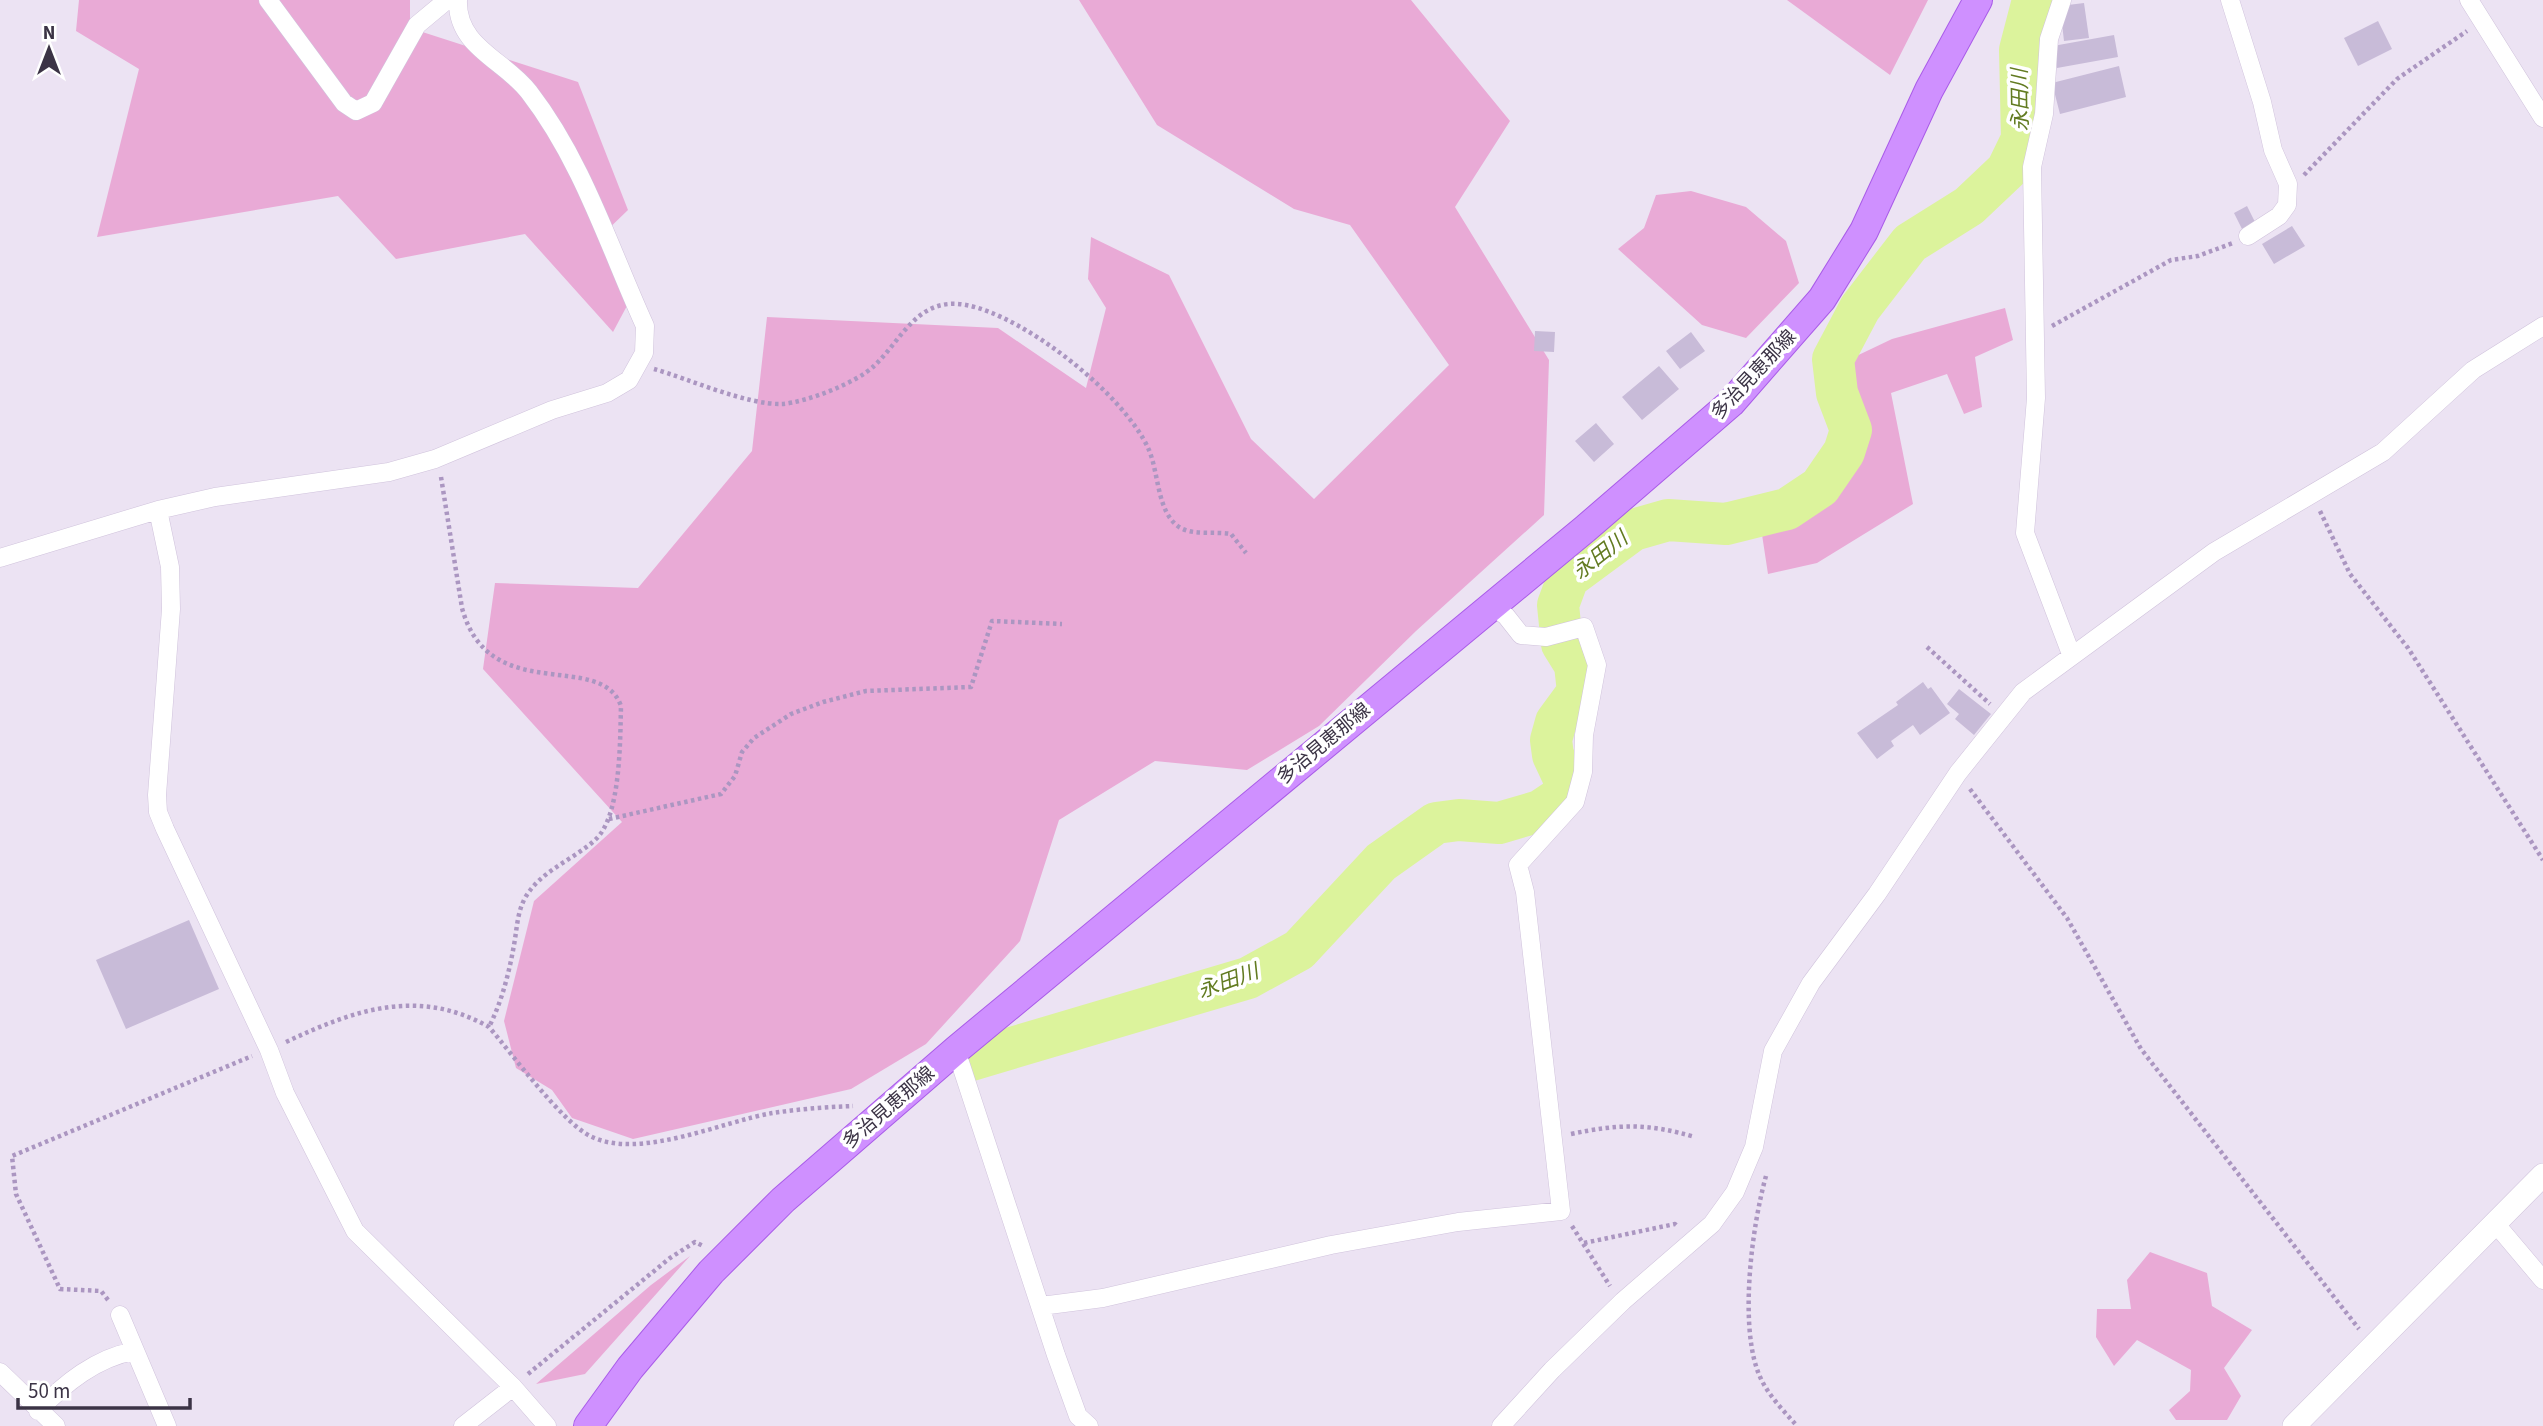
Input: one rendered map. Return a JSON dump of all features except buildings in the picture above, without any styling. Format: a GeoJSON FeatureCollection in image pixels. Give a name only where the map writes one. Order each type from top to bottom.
{"type":"FeatureCollection","features":[{"type":"Feature","properties":{"kind":"main road","name":"多治見恵那線"},"geometry":{"type":"LineString","coordinates":[[588,1426],[630,1368],[727,1255],[783,1200],[956,1050],[1492,607],[1731,403],[1822,299],[1864,231],[1929,90],[1978,0]]}},
{"type":"Feature","properties":{"kind":"street"},"geometry":{"type":"LineString","coordinates":[[0,558],[158,510],[215,497],[389,472],[435,459],[552,411],[607,393],[629,380],[640,365],[646,340],[645,326],[566,147],[549,118],[520,81],[478,48],[460,24],[453,1],[417,25],[373,103],[356,111],[344,103],[268,0]]}},
{"type":"Feature","properties":{"kind":"street"},"geometry":{"type":"LineString","coordinates":[[2062,0],[2049,39],[2044,114],[2032,167],[2036,397],[2025,533],[2071,654]]}},
{"type":"Feature","properties":{"kind":"street"},"geometry":{"type":"LineString","coordinates":[[2230,0],[2262,102],[2273,150],[2288,184],[2287,205],[2279,216],[2248,236]]}},
{"type":"Feature","properties":{"kind":"street"},"geometry":{"type":"LineString","coordinates":[[2469,0],[2543,118]]}},
{"type":"Feature","properties":{"kind":"street"},"geometry":{"type":"LineString","coordinates":[[1501,1426],[1552,1370],[1623,1301],[1712,1224],[1735,1192],[1754,1147],[1773,1051],[1811,983],[1877,894],[1958,773],[2023,692],[2071,654],[2214,552],[2383,452],[2473,370],[2543,326]]}},
{"type":"Feature","properties":{"kind":"street"},"geometry":{"type":"LineString","coordinates":[[158,510],[170,567],[171,609],[158,812],[269,1050],[285,1093],[355,1231],[513,1387],[547,1426]]}},
{"type":"Feature","properties":{"kind":"street"},"geometry":{"type":"LineString","coordinates":[[1041,1306],[1115,1295],[1331,1245],[1433,1226],[1561,1211],[1525,892],[1518,865],[1575,802],[1583,772],[1584,735],[1597,665],[1584,627],[1546,637],[1521,635],[1506,616],[1492,607]]}},
{"type":"Feature","properties":{"kind":"street"},"geometry":{"type":"LineString","coordinates":[[956,1050],[1079,1416],[1089,1426]]}},
{"type":"Feature","properties":{"kind":"street"},"geometry":{"type":"LineString","coordinates":[[2294,1426],[2543,1175]]}},
{"type":"Feature","properties":{"kind":"street"},"geometry":{"type":"LineString","coordinates":[[2495,1223],[2543,1280]]}},
{"type":"Feature","properties":{"kind":"street"},"geometry":{"type":"LineString","coordinates":[[120,1315],[167,1426]]}},
{"type":"Feature","properties":{"kind":"street"},"geometry":{"type":"LineString","coordinates":[[38,1411],[84,1371],[114,1355],[134,1350]]}},
{"type":"Feature","properties":{"kind":"street"},"geometry":{"type":"LineString","coordinates":[[0,1372],[56,1426]]}},
{"type":"Feature","properties":{"kind":"street"},"geometry":{"type":"LineString","coordinates":[[463,1426],[513,1387]]}},
{"type":"Feature","properties":{"kind":"path"},"geometry":{"type":"LineString","coordinates":[[2288,184],[2301,179],[2397,79],[2430,54],[2483,23]]}},
{"type":"Feature","properties":{"kind":"path"},"geometry":{"type":"LineString","coordinates":[[2035,331],[2066,321],[2171,260],[2198,256],[2248,236]]}},
{"type":"Feature","properties":{"kind":"path"},"geometry":{"type":"LineString","coordinates":[[640,365],[762,402],[795,401],[856,380],[874,366],[904,328],[922,314],[941,307],[965,305],[1021,328],[1113,396],[1148,447],[1167,515],[1180,528],[1230,534],[1246,553]]}},
{"type":"Feature","properties":{"kind":"path"},"geometry":{"type":"LineString","coordinates":[[435,459],[450,518],[462,608],[466,622],[479,645],[496,661],[533,672],[601,684],[617,693],[621,706],[621,727],[607,826],[595,841],[546,874],[526,896],[517,920],[507,978],[489,1027]]}},
{"type":"Feature","properties":{"kind":"path"},"geometry":{"type":"LineString","coordinates":[[2312,494],[2350,574],[2408,648],[2543,860]]}},
{"type":"Feature","properties":{"kind":"path"},"geometry":{"type":"LineString","coordinates":[[609,818],[721,794],[735,776],[742,752],[754,738],[791,714],[823,702],[866,691],[971,687],[992,621],[1062,624]]}},
{"type":"Feature","properties":{"kind":"path"},"geometry":{"type":"LineString","coordinates":[[1927,647],[2004,716]]}},
{"type":"Feature","properties":{"kind":"path"},"geometry":{"type":"LineString","coordinates":[[1958,773],[2067,918],[2141,1049],[2372,1347]]}},
{"type":"Feature","properties":{"kind":"path"},"geometry":{"type":"LineString","coordinates":[[120,1315],[101,1291],[60,1289],[16,1194],[12,1156],[232,1062],[269,1050],[347,1014],[383,1007],[429,1007],[474,1018],[489,1027],[562,1113],[592,1138],[623,1144],[654,1142],[773,1113],[864,1105],[877,1119]]}},
{"type":"Feature","properties":{"kind":"path"},"geometry":{"type":"LineString","coordinates":[[1553,1137],[1630,1124],[1654,1126],[1695,1137]]}},
{"type":"Feature","properties":{"kind":"path"},"geometry":{"type":"LineString","coordinates":[[1767,1171],[1751,1251],[1752,1347],[1765,1385],[1797,1426]]}},
{"type":"Feature","properties":{"kind":"path"},"geometry":{"type":"LineString","coordinates":[[1561,1211],[1584,1243],[1601,1276],[1623,1301]]}},
{"type":"Feature","properties":{"kind":"path"},"geometry":{"type":"LineString","coordinates":[[1584,1243],[1675,1224],[1692,1240]]}},
{"type":"Feature","properties":{"kind":"path"},"geometry":{"type":"LineString","coordinates":[[513,1387],[660,1266],[695,1242],[727,1255]]}},
{"type":"Feature","properties":{"kind":"shaded area"},"geometry":{"type":"Polygon","coordinates":[[[79,0],[410,0],[410,28],[578,82],[628,210],[600,237],[629,302],[613,332],[525,234],[396,259],[338,196],[97,237],[139,69],[76,31],[79,0]]]}},
{"type":"Feature","properties":{"kind":"shaded area"},"geometry":{"type":"Polygon","coordinates":[[[1079,0],[1411,0],[1510,121],[1455,207],[1549,360],[1544,515],[1416,631],[1319,726],[1247,770],[1155,761],[1059,820],[1020,941],[926,1044],[851,1089],[633,1139],[572,1118],[552,1090],[516,1068],[504,1021],[534,901],[622,822],[483,669],[495,583],[638,588],[752,451],[767,317],[998,328],[1086,388],[1106,308],[1088,279],[1091,237],[1169,275],[1251,439],[1314,499],[1449,365],[1350,225],[1294,209],[1157,125],[1079,0]]]}},
{"type":"Feature","properties":{"kind":"shaded area"},"geometry":{"type":"Polygon","coordinates":[[[1787,0],[1928,0],[1890,75],[1787,0]]]}},
{"type":"Feature","properties":{"kind":"shaded area"},"geometry":{"type":"Polygon","coordinates":[[[1691,191],[1746,207],[1786,241],[1799,283],[1746,338],[1702,325],[1618,249],[1644,228],[1656,195],[1691,191]]]}},
{"type":"Feature","properties":{"kind":"shaded area"},"geometry":{"type":"Polygon","coordinates":[[[2005,308],[2013,340],[1975,357],[1982,407],[1964,414],[1947,374],[1891,393],[1913,504],[1817,563],[1768,574],[1761,528],[1793,516],[1828,496],[1850,465],[1864,426],[1848,360],[1892,339],[2005,308]]]}},
{"type":"Feature","properties":{"kind":"shaded area"},"geometry":{"type":"Polygon","coordinates":[[[2150,1252],[2207,1273],[2212,1306],[2252,1330],[2224,1368],[2241,1396],[2227,1420],[2176,1420],[2169,1410],[2190,1391],[2191,1370],[2137,1340],[2114,1366],[2096,1337],[2097,1309],[2131,1309],[2127,1280],[2150,1252]]]}},
{"type":"Feature","properties":{"kind":"shaded area"},"geometry":{"type":"Polygon","coordinates":[[[690,1256],[585,1374],[536,1384],[651,1285],[690,1256]]]}},
{"type":"Feature","properties":{"kind":"waterway","name":"永田川"},"geometry":{"type":"LineString","coordinates":[[971,1060],[1248,978],[1299,950],[1381,862],[1436,823],[1459,820],[1499,823],[1540,811],[1558,799],[1567,785],[1553,755],[1551,740],[1556,722],[1578,692],[1575,665],[1562,644],[1558,605],[1568,578],[1633,530],[1668,520],[1726,524],[1787,509],[1820,487],[1844,452],[1851,430],[1837,393],[1833,359],[1860,308],[1910,243],[1969,206],[2007,170],[2022,139],[2020,50],[2033,0]]}}]}
